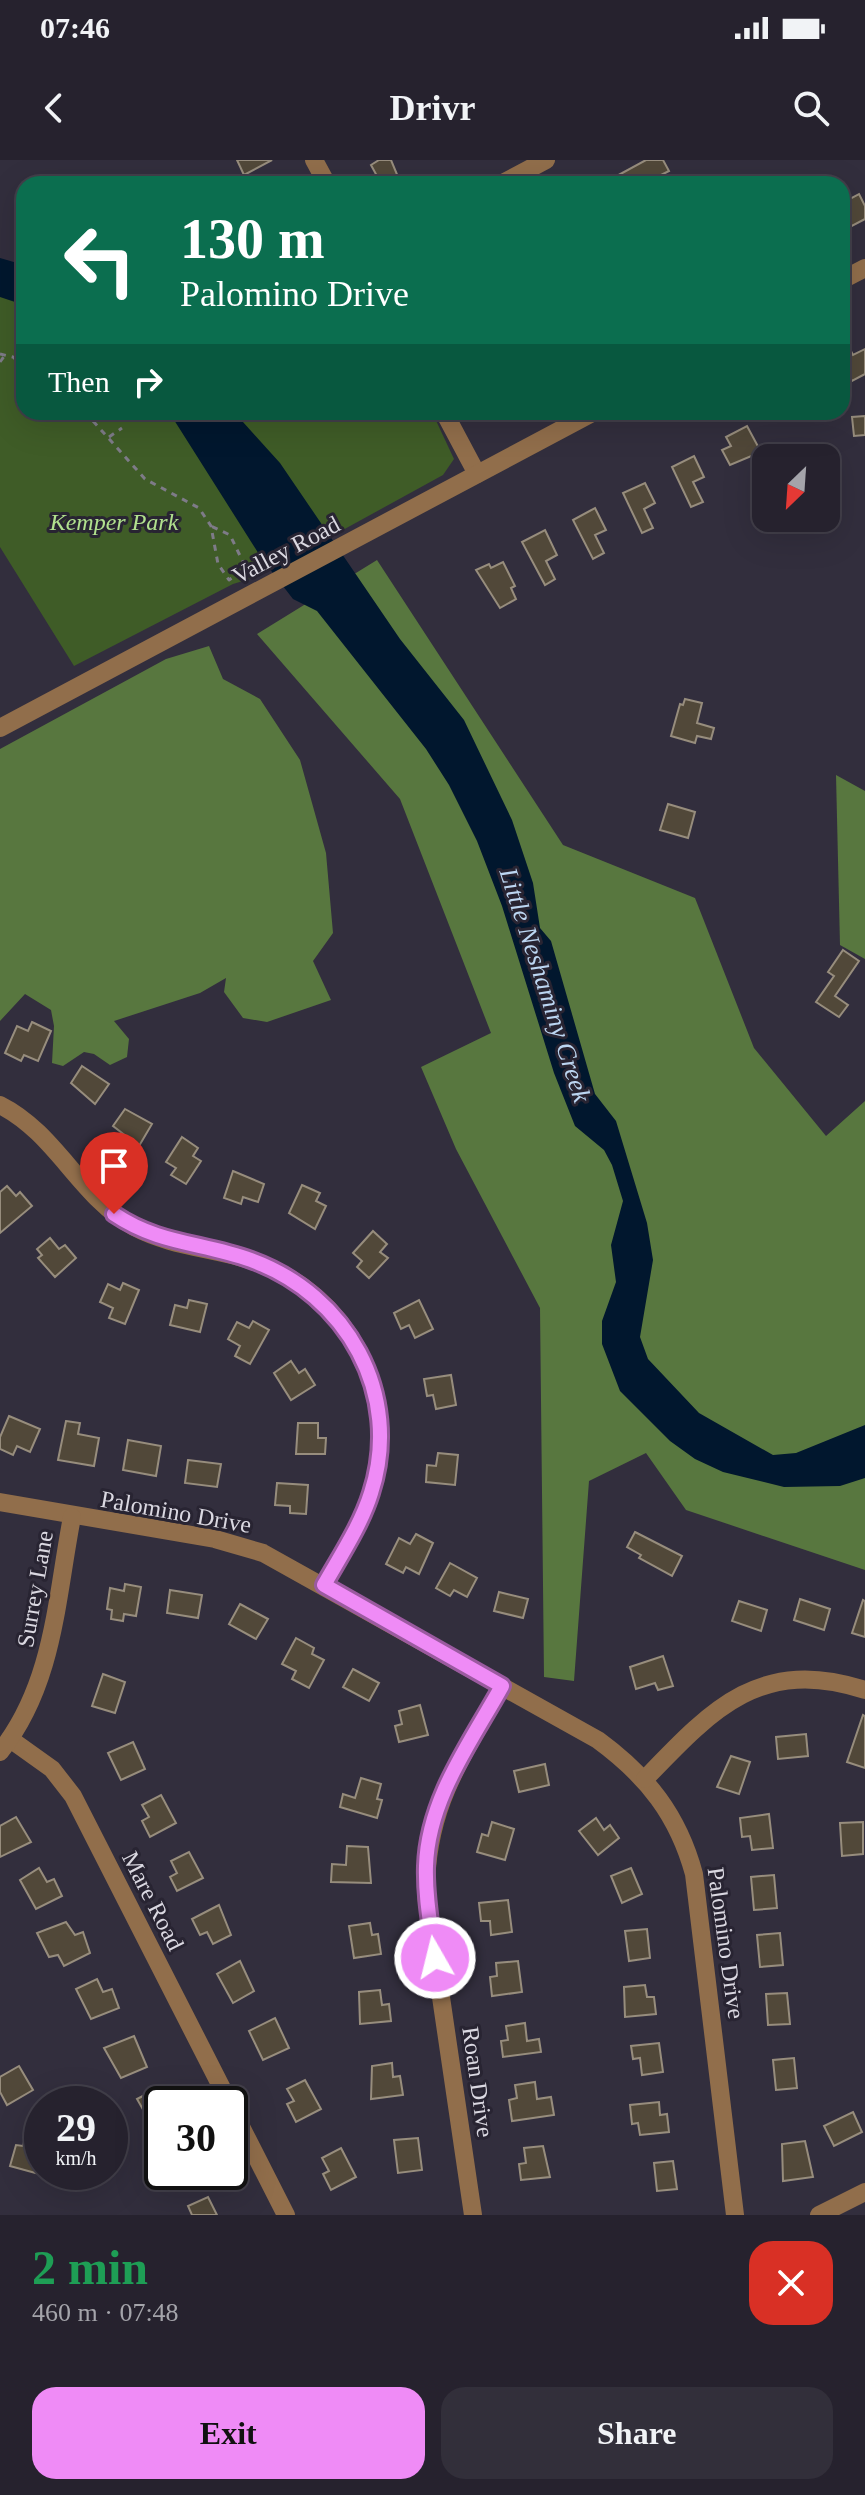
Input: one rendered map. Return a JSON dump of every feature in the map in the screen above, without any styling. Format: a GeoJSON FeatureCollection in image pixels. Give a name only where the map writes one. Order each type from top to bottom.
{"type":"FeatureCollection","features":[{"type":"Feature","properties":{"kind":"street"},"geometry":{"type":"LineString","coordinates":[[516,176],[546,160]]}},
{"type":"Feature","properties":{"kind":"street"},"geometry":{"type":"LineString","coordinates":[[448,420],[477,474]]}},
{"type":"Feature","properties":{"kind":"street","name":"Valley Road"},"geometry":{"type":"LineString","coordinates":[[0,728],[579,420]]}},
{"type":"Feature","properties":{"kind":"street"},"geometry":{"type":"LineString","coordinates":[[0,1105],[28,1122],[98,1199],[132,1226],[163,1239],[247,1258],[274,1269],[322,1301],[353,1341],[373,1383],[381,1427],[380,1450],[371,1494],[324,1585]]}},
{"type":"Feature","properties":{"kind":"street","name":"Palomino Drive"},"geometry":{"type":"LineString","coordinates":[[0,1502],[72,1517],[231,1542],[263,1553],[598,1740],[645,1779],[675,1821],[694,1874],[735,2215]]}},
{"type":"Feature","properties":{"kind":"street","name":"Surrey Lane"},"geometry":{"type":"LineString","coordinates":[[5,1745],[30,1707],[47,1662],[72,1517]]}},
{"type":"Feature","properties":{"kind":"street"},"geometry":{"type":"LineString","coordinates":[[645,1779],[715,1710],[749,1690],[788,1679],[808,1678],[865,1690]]}},
{"type":"Feature","properties":{"kind":"street","name":"Roan Drive"},"geometry":{"type":"LineString","coordinates":[[473,2215],[426,1895],[426,1865],[433,1821],[443,1793],[502,1686]]}},
{"type":"Feature","properties":{"kind":"street","name":"Mare Road"},"geometry":{"type":"LineString","coordinates":[[5,1745],[52,1769],[73,1796],[221,2086]]}},
{"type":"Feature","properties":{"kind":"street","name":"Mare Road"},"geometry":{"type":"LineString","coordinates":[[248,2140],[286,2215]]}},
{"type":"Feature","properties":{"kind":"street"},"geometry":{"type":"LineString","coordinates":[[819,2215],[865,2192]]}},
{"type":"Feature","properties":{"kind":"path"},"geometry":{"type":"LineString","coordinates":[[0,362],[2,354]]}},
{"type":"Feature","properties":{"kind":"path"},"geometry":{"type":"LineString","coordinates":[[93,420],[145,479],[199,508],[211,526],[218,564],[229,580],[242,571],[244,564],[230,535],[211,526]]}},
{"type":"Feature","properties":{"kind":"path"},"geometry":{"type":"LineString","coordinates":[[109,437],[122,428]]}},
{"type":"Feature","properties":{"kind":"green space","name":"Kemper Park"},"geometry":{"type":"Polygon","coordinates":[[[0,266],[16,271],[16,420],[436,420],[454,459],[443,475],[259,576],[233,584],[74,666],[0,547],[0,266]]]}},
{"type":"Feature","properties":{"kind":"green space"},"geometry":{"type":"Polygon","coordinates":[[[377,560],[563,845],[695,898],[754,1048],[826,1136],[865,1101],[865,1570],[686,1510],[646,1453],[589,1481],[574,1681],[544,1677],[540,1308],[456,1149],[421,1067],[491,1033],[400,799],[257,634],[377,560]]]}},
{"type":"Feature","properties":{"kind":"green space"},"geometry":{"type":"Polygon","coordinates":[[[209,646],[223,679],[260,699],[300,760],[326,853],[333,933],[313,961],[331,1000],[267,1022],[243,1018],[224,992],[226,978],[200,993],[114,1021],[129,1039],[127,1057],[110,1065],[94,1054],[84,1052],[63,1066],[52,1063],[54,1026],[51,1010],[25,994],[0,1021],[0,749],[166,659],[209,646]]]}},
{"type":"Feature","properties":{"kind":"green space"},"geometry":{"type":"Polygon","coordinates":[[[836,775],[865,791],[865,959],[840,945],[836,775]]]}},
{"type":"Feature","properties":{"kind":"water"},"geometry":{"type":"Polygon","coordinates":[[[0,258],[16,263],[16,302],[0,297],[0,258]]]}},
{"type":"Feature","properties":{"kind":"water","name":"Little Neshaminy Creek"},"geometry":{"type":"Polygon","coordinates":[[[174,420],[241,420],[280,463],[400,639],[464,720],[512,820],[533,883],[540,928],[551,941],[595,1094],[616,1121],[647,1223],[653,1260],[640,1337],[648,1359],[699,1413],[773,1455],[796,1453],[865,1425],[865,1478],[840,1486],[784,1487],[723,1472],[695,1459],[670,1441],[620,1391],[602,1344],[602,1321],[616,1282],[611,1245],[623,1201],[604,1150],[575,1126],[554,1073],[502,906],[477,841],[449,785],[426,749],[317,611],[293,599],[262,559],[174,420]]]}},
{"type":"Feature","properties":{"kind":"building"},"geometry":{"type":"Polygon","coordinates":[[[237,160],[272,160],[244,175],[237,160]]]}},
{"type":"Feature","properties":{"kind":"building"},"geometry":{"type":"Polygon","coordinates":[[[379,160],[391,160],[398,176],[377,176],[371,165],[379,160]]]}},
{"type":"Feature","properties":{"kind":"building"},"geometry":{"type":"Polygon","coordinates":[[[646,160],[663,160],[669,171],[662,176],[617,176],[646,160]]]}},
{"type":"Feature","properties":{"kind":"building"},"geometry":{"type":"Polygon","coordinates":[[[859,194],[865,206],[865,219],[850,227],[850,199],[859,194]]]}},
{"type":"Feature","properties":{"kind":"building"},"geometry":{"type":"Polygon","coordinates":[[[850,349],[853,355],[865,349],[865,374],[852,381],[850,349]]]}},
{"type":"Feature","properties":{"kind":"building"},"geometry":{"type":"Polygon","coordinates":[[[865,416],[865,435],[854,436],[852,417],[865,416]]]}},
{"type":"Feature","properties":{"kind":"building"},"geometry":{"type":"Polygon","coordinates":[[[747,426],[757,444],[752,444],[752,456],[730,465],[722,450],[731,446],[726,437],[747,426]]]}},
{"type":"Feature","properties":{"kind":"building"},"geometry":{"type":"Polygon","coordinates":[[[694,456],[704,477],[693,482],[703,502],[691,507],[672,467],[694,456]]]}},
{"type":"Feature","properties":{"kind":"building"},"geometry":{"type":"Polygon","coordinates":[[[645,483],[655,503],[644,509],[653,528],[642,533],[623,493],[645,483]]]}},
{"type":"Feature","properties":{"kind":"building"},"geometry":{"type":"Polygon","coordinates":[[[595,508],[606,530],[595,535],[604,553],[593,559],[573,520],[595,508]]]}},
{"type":"Feature","properties":{"kind":"building"},"geometry":{"type":"Polygon","coordinates":[[[545,530],[557,555],[546,561],[555,579],[545,585],[522,542],[545,530]]]}},
{"type":"Feature","properties":{"kind":"building"},"geometry":{"type":"Polygon","coordinates":[[[503,562],[515,586],[511,588],[516,599],[500,608],[476,570],[503,562]]]}},
{"type":"Feature","properties":{"kind":"building"},"geometry":{"type":"Polygon","coordinates":[[[685,699],[702,703],[697,723],[714,728],[711,739],[697,736],[695,743],[671,736],[680,704],[683,705],[685,699]]]}},
{"type":"Feature","properties":{"kind":"building"},"geometry":{"type":"Polygon","coordinates":[[[668,804],[695,812],[688,838],[660,830],[668,804]]]}},
{"type":"Feature","properties":{"kind":"building"},"geometry":{"type":"Polygon","coordinates":[[[843,950],[859,961],[835,996],[848,1005],[839,1017],[816,1002],[834,976],[828,972],[843,950]]]}},
{"type":"Feature","properties":{"kind":"building"},"geometry":{"type":"Polygon","coordinates":[[[32,1022],[51,1031],[38,1061],[24,1055],[21,1061],[5,1053],[17,1026],[28,1031],[32,1022]]]}},
{"type":"Feature","properties":{"kind":"building"},"geometry":{"type":"Polygon","coordinates":[[[82,1066],[109,1084],[95,1104],[71,1083],[82,1066]]]}},
{"type":"Feature","properties":{"kind":"building"},"geometry":{"type":"Polygon","coordinates":[[[125,1109],[152,1124],[139,1146],[113,1126],[125,1109]]]}},
{"type":"Feature","properties":{"kind":"building"},"geometry":{"type":"Polygon","coordinates":[[[182,1137],[198,1148],[193,1156],[201,1161],[186,1184],[171,1175],[176,1168],[166,1162],[182,1137]]]}},
{"type":"Feature","properties":{"kind":"building"},"geometry":{"type":"Polygon","coordinates":[[[233,1171],[264,1184],[258,1202],[243,1197],[241,1204],[224,1198],[233,1171]]]}},
{"type":"Feature","properties":{"kind":"building"},"geometry":{"type":"Polygon","coordinates":[[[302,1185],[320,1193],[316,1201],[326,1206],[315,1229],[289,1213],[302,1185]]]}},
{"type":"Feature","properties":{"kind":"building"},"geometry":{"type":"Polygon","coordinates":[[[7,1186],[16,1196],[20,1192],[32,1206],[0,1233],[0,1192],[7,1186]]]}},
{"type":"Feature","properties":{"kind":"building"},"geometry":{"type":"Polygon","coordinates":[[[373,1231],[387,1244],[380,1252],[388,1258],[369,1278],[357,1267],[362,1261],[353,1253],[373,1231]]]}},
{"type":"Feature","properties":{"kind":"building"},"geometry":{"type":"Polygon","coordinates":[[[50,1238],[59,1249],[65,1245],[76,1258],[55,1277],[38,1258],[42,1255],[37,1249],[50,1238]]]}},
{"type":"Feature","properties":{"kind":"building"},"geometry":{"type":"Polygon","coordinates":[[[123,1283],[139,1290],[125,1324],[109,1318],[113,1308],[100,1302],[108,1284],[120,1290],[123,1283]]]}},
{"type":"Feature","properties":{"kind":"building"},"geometry":{"type":"Polygon","coordinates":[[[189,1300],[207,1304],[200,1332],[170,1325],[175,1305],[187,1308],[189,1300]]]}},
{"type":"Feature","properties":{"kind":"building"},"geometry":{"type":"Polygon","coordinates":[[[419,1300],[433,1329],[415,1338],[409,1325],[401,1329],[394,1313],[419,1300]]]}},
{"type":"Feature","properties":{"kind":"building"},"geometry":{"type":"Polygon","coordinates":[[[253,1321],[269,1330],[250,1364],[235,1356],[240,1346],[228,1339],[237,1322],[249,1328],[253,1321]]]}},
{"type":"Feature","properties":{"kind":"building"},"geometry":{"type":"Polygon","coordinates":[[[291,1361],[299,1373],[305,1369],[315,1385],[291,1400],[274,1373],[291,1361]]]}},
{"type":"Feature","properties":{"kind":"building"},"geometry":{"type":"Polygon","coordinates":[[[451,1375],[456,1405],[436,1409],[433,1395],[427,1396],[424,1379],[451,1375]]]}},
{"type":"Feature","properties":{"kind":"building"},"geometry":{"type":"Polygon","coordinates":[[[9,1416],[40,1429],[30,1452],[17,1446],[13,1455],[0,1449],[0,1437],[9,1416]]]}},
{"type":"Feature","properties":{"kind":"building"},"geometry":{"type":"Polygon","coordinates":[[[66,1421],[80,1423],[78,1434],[99,1438],[94,1466],[58,1460],[66,1421]]]}},
{"type":"Feature","properties":{"kind":"building"},"geometry":{"type":"Polygon","coordinates":[[[298,1423],[318,1423],[318,1438],[326,1438],[325,1454],[296,1454],[298,1423]]]}},
{"type":"Feature","properties":{"kind":"building"},"geometry":{"type":"Polygon","coordinates":[[[128,1440],[161,1446],[156,1476],[123,1470],[128,1440]]]}},
{"type":"Feature","properties":{"kind":"building"},"geometry":{"type":"Polygon","coordinates":[[[438,1453],[458,1455],[455,1485],[426,1482],[427,1465],[436,1466],[438,1453]]]}},
{"type":"Feature","properties":{"kind":"building"},"geometry":{"type":"Polygon","coordinates":[[[188,1460],[221,1464],[217,1487],[185,1483],[188,1460]]]}},
{"type":"Feature","properties":{"kind":"building"},"geometry":{"type":"Polygon","coordinates":[[[277,1483],[308,1485],[306,1514],[290,1513],[290,1506],[275,1505],[277,1483]]]}},
{"type":"Feature","properties":{"kind":"building"},"geometry":{"type":"Polygon","coordinates":[[[635,1532],[682,1556],[672,1576],[639,1558],[641,1555],[627,1547],[635,1532]]]}},
{"type":"Feature","properties":{"kind":"building"},"geometry":{"type":"Polygon","coordinates":[[[416,1534],[433,1543],[419,1574],[406,1567],[403,1573],[386,1564],[399,1538],[410,1544],[416,1534]]]}},
{"type":"Feature","properties":{"kind":"building"},"geometry":{"type":"Polygon","coordinates":[[[450,1563],[477,1578],[467,1597],[454,1590],[450,1596],[436,1588],[450,1563]]]}},
{"type":"Feature","properties":{"kind":"building"},"geometry":{"type":"Polygon","coordinates":[[[125,1584],[141,1587],[136,1616],[124,1614],[123,1621],[111,1619],[112,1610],[107,1609],[110,1588],[124,1591],[125,1584]]]}},
{"type":"Feature","properties":{"kind":"building"},"geometry":{"type":"Polygon","coordinates":[[[170,1590],[202,1595],[198,1618],[167,1613],[170,1590]]]}},
{"type":"Feature","properties":{"kind":"building"},"geometry":{"type":"Polygon","coordinates":[[[499,1592],[528,1599],[523,1618],[494,1611],[499,1592]]]}},
{"type":"Feature","properties":{"kind":"building"},"geometry":{"type":"Polygon","coordinates":[[[800,1599],[830,1609],[824,1630],[794,1620],[800,1599]]]}},
{"type":"Feature","properties":{"kind":"building"},"geometry":{"type":"Polygon","coordinates":[[[739,1601],[767,1610],[761,1631],[732,1621],[739,1601]]]}},
{"type":"Feature","properties":{"kind":"building"},"geometry":{"type":"Polygon","coordinates":[[[865,1601],[865,1637],[852,1633],[865,1601]]]}},
{"type":"Feature","properties":{"kind":"building"},"geometry":{"type":"Polygon","coordinates":[[[240,1604],[268,1619],[256,1639],[229,1624],[240,1604]]]}},
{"type":"Feature","properties":{"kind":"building"},"geometry":{"type":"Polygon","coordinates":[[[296,1638],[314,1648],[312,1654],[324,1660],[309,1688],[292,1679],[296,1671],[282,1664],[296,1638]]]}},
{"type":"Feature","properties":{"kind":"building"},"geometry":{"type":"Polygon","coordinates":[[[663,1656],[673,1686],[658,1690],[655,1683],[636,1689],[630,1667],[663,1656]]]}},
{"type":"Feature","properties":{"kind":"building"},"geometry":{"type":"Polygon","coordinates":[[[353,1669],[379,1683],[369,1701],[343,1687],[353,1669]]]}},
{"type":"Feature","properties":{"kind":"building"},"geometry":{"type":"Polygon","coordinates":[[[103,1674],[125,1682],[115,1713],[92,1706],[103,1674]]]}},
{"type":"Feature","properties":{"kind":"building"},"geometry":{"type":"Polygon","coordinates":[[[420,1705],[428,1735],[399,1742],[395,1726],[402,1724],[399,1711],[420,1705]]]}},
{"type":"Feature","properties":{"kind":"building"},"geometry":{"type":"Polygon","coordinates":[[[865,1716],[865,1768],[847,1762],[865,1716]]]}},
{"type":"Feature","properties":{"kind":"building"},"geometry":{"type":"Polygon","coordinates":[[[806,1734],[808,1756],[778,1759],[776,1737],[806,1734]]]}},
{"type":"Feature","properties":{"kind":"building"},"geometry":{"type":"Polygon","coordinates":[[[133,1742],[145,1769],[121,1780],[108,1753],[133,1742]]]}},
{"type":"Feature","properties":{"kind":"building"},"geometry":{"type":"Polygon","coordinates":[[[731,1756],[750,1762],[739,1794],[717,1787],[731,1756]]]}},
{"type":"Feature","properties":{"kind":"building"},"geometry":{"type":"Polygon","coordinates":[[[545,1764],[549,1785],[519,1792],[514,1771],[545,1764]]]}},
{"type":"Feature","properties":{"kind":"building"},"geometry":{"type":"Polygon","coordinates":[[[361,1778],[381,1784],[377,1799],[382,1800],[377,1818],[340,1807],[343,1794],[355,1798],[361,1778]]]}},
{"type":"Feature","properties":{"kind":"building"},"geometry":{"type":"Polygon","coordinates":[[[161,1795],[176,1823],[150,1837],[142,1821],[149,1817],[142,1805],[161,1795]]]}},
{"type":"Feature","properties":{"kind":"building"},"geometry":{"type":"Polygon","coordinates":[[[769,1814],[773,1848],[752,1850],[750,1836],[742,1837],[740,1818],[769,1814]]]}},
{"type":"Feature","properties":{"kind":"building"},"geometry":{"type":"Polygon","coordinates":[[[16,1817],[31,1842],[0,1857],[0,1826],[16,1817]]]}},
{"type":"Feature","properties":{"kind":"building"},"geometry":{"type":"Polygon","coordinates":[[[596,1818],[604,1830],[610,1825],[619,1838],[598,1855],[579,1831],[596,1818]]]}},
{"type":"Feature","properties":{"kind":"building"},"geometry":{"type":"Polygon","coordinates":[[[492,1822],[514,1829],[505,1860],[477,1852],[482,1834],[488,1836],[492,1822]]]}},
{"type":"Feature","properties":{"kind":"building"},"geometry":{"type":"Polygon","coordinates":[[[863,1822],[863,1854],[842,1856],[840,1823],[863,1822]]]}},
{"type":"Feature","properties":{"kind":"building"},"geometry":{"type":"Polygon","coordinates":[[[347,1846],[368,1847],[371,1883],[331,1882],[332,1864],[346,1865],[347,1846]]]}},
{"type":"Feature","properties":{"kind":"building"},"geometry":{"type":"Polygon","coordinates":[[[189,1852],[203,1878],[177,1891],[170,1877],[177,1873],[171,1861],[189,1852]]]}},
{"type":"Feature","properties":{"kind":"building"},"geometry":{"type":"Polygon","coordinates":[[[39,1868],[47,1882],[54,1879],[62,1896],[36,1909],[20,1880],[39,1868]]]}},
{"type":"Feature","properties":{"kind":"building"},"geometry":{"type":"Polygon","coordinates":[[[631,1868],[642,1894],[622,1903],[611,1876],[631,1868]]]}},
{"type":"Feature","properties":{"kind":"building"},"geometry":{"type":"Polygon","coordinates":[[[774,1875],[777,1908],[754,1910],[751,1877],[774,1875]]]}},
{"type":"Feature","properties":{"kind":"building"},"geometry":{"type":"Polygon","coordinates":[[[508,1900],[512,1932],[491,1935],[490,1921],[481,1921],[479,1903],[508,1900]]]}},
{"type":"Feature","properties":{"kind":"building"},"geometry":{"type":"Polygon","coordinates":[[[219,1905],[231,1935],[213,1944],[207,1932],[200,1935],[192,1919],[219,1905]]]}},
{"type":"Feature","properties":{"kind":"building"},"geometry":{"type":"Polygon","coordinates":[[[66,1922],[75,1935],[83,1932],[90,1953],[64,1966],[58,1955],[49,1957],[37,1933],[66,1922]]]}},
{"type":"Feature","properties":{"kind":"building"},"geometry":{"type":"Polygon","coordinates":[[[370,1923],[372,1935],[378,1934],[381,1954],[354,1958],[349,1926],[370,1923]]]}},
{"type":"Feature","properties":{"kind":"building"},"geometry":{"type":"Polygon","coordinates":[[[647,1929],[650,1958],[629,1961],[625,1931],[647,1929]]]}},
{"type":"Feature","properties":{"kind":"building"},"geometry":{"type":"Polygon","coordinates":[[[780,1933],[783,1965],[760,1967],[757,1935],[780,1933]]]}},
{"type":"Feature","properties":{"kind":"building"},"geometry":{"type":"Polygon","coordinates":[[[240,1961],[254,1991],[233,2003],[217,1974],[240,1961]]]}},
{"type":"Feature","properties":{"kind":"building"},"geometry":{"type":"Polygon","coordinates":[[[518,1961],[522,1992],[492,1996],[490,1977],[497,1976],[496,1963],[518,1961]]]}},
{"type":"Feature","properties":{"kind":"building"},"geometry":{"type":"Polygon","coordinates":[[[97,1979],[103,1992],[112,1989],[119,2008],[91,2019],[76,1989],[97,1979]]]}},
{"type":"Feature","properties":{"kind":"building"},"geometry":{"type":"Polygon","coordinates":[[[645,1985],[647,1997],[654,1997],[656,2014],[625,2017],[624,1987],[645,1985]]]}},
{"type":"Feature","properties":{"kind":"building"},"geometry":{"type":"Polygon","coordinates":[[[380,1990],[382,2005],[389,2004],[391,2021],[360,2024],[359,1992],[380,1990]]]}},
{"type":"Feature","properties":{"kind":"building"},"geometry":{"type":"Polygon","coordinates":[[[787,1993],[790,2024],[768,2025],[766,1994],[787,1993]]]}},
{"type":"Feature","properties":{"kind":"building"},"geometry":{"type":"Polygon","coordinates":[[[275,2018],[289,2048],[263,2060],[249,2031],[275,2018]]]}},
{"type":"Feature","properties":{"kind":"building"},"geometry":{"type":"Polygon","coordinates":[[[525,2023],[527,2041],[539,2039],[541,2052],[503,2057],[501,2041],[508,2040],[506,2026],[525,2023]]]}},
{"type":"Feature","properties":{"kind":"building"},"geometry":{"type":"Polygon","coordinates":[[[134,2036],[147,2067],[121,2078],[104,2048],[134,2036]]]}},
{"type":"Feature","properties":{"kind":"building"},"geometry":{"type":"Polygon","coordinates":[[[659,2043],[663,2072],[642,2075],[640,2058],[633,2059],[631,2046],[659,2043]]]}},
{"type":"Feature","properties":{"kind":"building"},"geometry":{"type":"Polygon","coordinates":[[[794,2058],[797,2088],[776,2090],[773,2060],[794,2058]]]}},
{"type":"Feature","properties":{"kind":"building"},"geometry":{"type":"Polygon","coordinates":[[[392,2063],[393,2077],[400,2076],[403,2095],[371,2099],[372,2066],[392,2063]]]}},
{"type":"Feature","properties":{"kind":"building"},"geometry":{"type":"Polygon","coordinates":[[[19,2066],[31,2086],[24,2086],[24,2095],[7,2105],[0,2092],[0,2077],[19,2066]]]}},
{"type":"Feature","properties":{"kind":"building"},"geometry":{"type":"Polygon","coordinates":[[[305,2080],[321,2109],[296,2122],[287,2104],[294,2101],[287,2089],[305,2080]]]}},
{"type":"Feature","properties":{"kind":"building"},"geometry":{"type":"Polygon","coordinates":[[[535,2082],[537,2099],[551,2097],[554,2115],[512,2121],[509,2100],[517,2098],[515,2085],[535,2082]]]}},
{"type":"Feature","properties":{"kind":"building"},"geometry":{"type":"Polygon","coordinates":[[[144,2095],[144,2111],[137,2099],[144,2095]]]}},
{"type":"Feature","properties":{"kind":"building"},"geometry":{"type":"Polygon","coordinates":[[[659,2102],[660,2115],[667,2114],[669,2132],[640,2135],[638,2123],[632,2124],[630,2105],[659,2102]]]}},
{"type":"Feature","properties":{"kind":"building"},"geometry":{"type":"Polygon","coordinates":[[[853,2112],[862,2132],[834,2146],[824,2126],[853,2112]]]}},
{"type":"Feature","properties":{"kind":"building"},"geometry":{"type":"Polygon","coordinates":[[[418,2138],[422,2170],[398,2173],[394,2140],[418,2138]]]}},
{"type":"Feature","properties":{"kind":"building"},"geometry":{"type":"Polygon","coordinates":[[[805,2141],[813,2177],[783,2181],[782,2144],[805,2141]]]}},
{"type":"Feature","properties":{"kind":"building"},"geometry":{"type":"Polygon","coordinates":[[[24,2142],[24,2170],[10,2166],[16,2145],[23,2146],[24,2142]]]}},
{"type":"Feature","properties":{"kind":"building"},"geometry":{"type":"Polygon","coordinates":[[[543,2146],[550,2177],[521,2180],[519,2164],[526,2163],[524,2148],[543,2146]]]}},
{"type":"Feature","properties":{"kind":"building"},"geometry":{"type":"Polygon","coordinates":[[[341,2148],[356,2177],[331,2190],[323,2174],[329,2171],[322,2158],[341,2148]]]}},
{"type":"Feature","properties":{"kind":"building"},"geometry":{"type":"Polygon","coordinates":[[[673,2161],[677,2189],[657,2191],[654,2163],[673,2161]]]}},
{"type":"Feature","properties":{"kind":"building"},"geometry":{"type":"Polygon","coordinates":[[[208,2197],[217,2215],[192,2215],[188,2206],[208,2197]]]}},
{"type":"Feature","properties":{"kind":"route"},"geometry":{"type":"LineString","coordinates":[[114,1214],[152,1236],[247,1258],[274,1269],[322,1301],[337,1318],[365,1362],[379,1405],[378,1467],[361,1518],[324,1585],[502,1686],[443,1793],[433,1821],[427,1850],[426,1895],[435,1958]]}}]}
